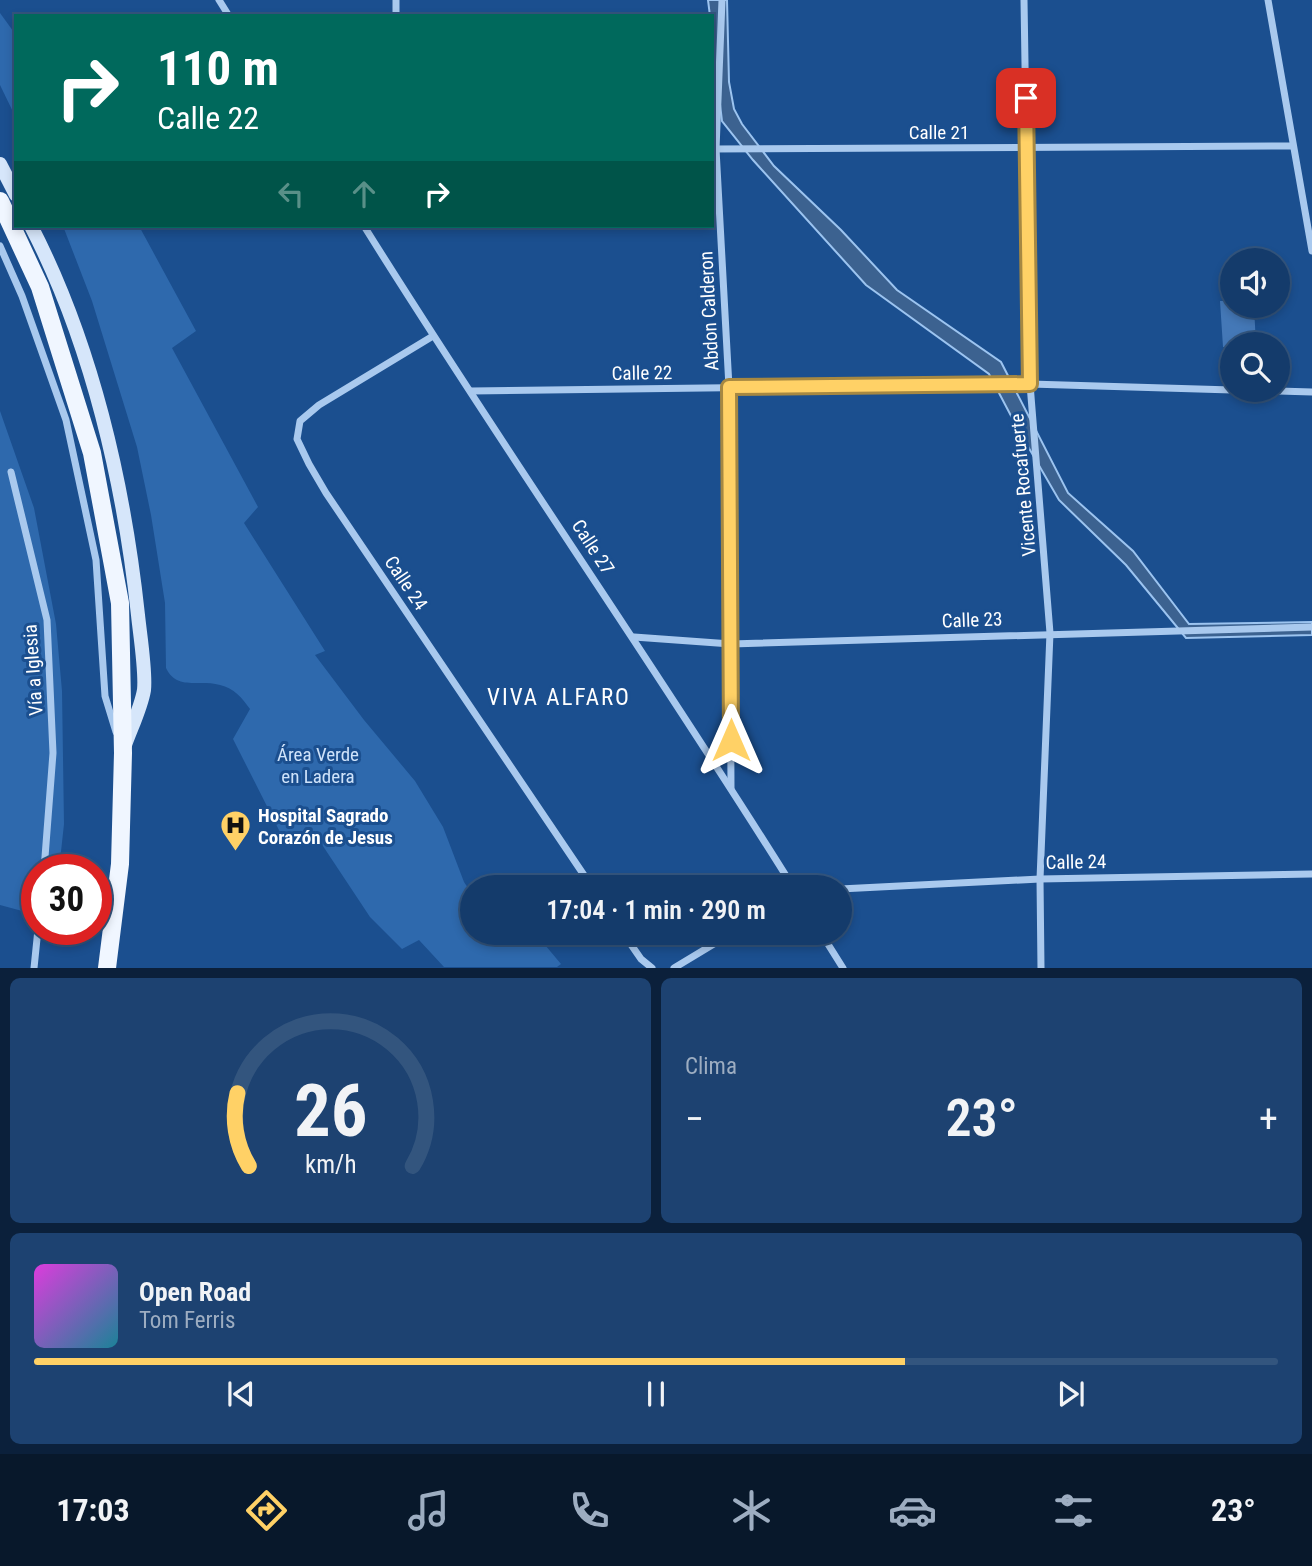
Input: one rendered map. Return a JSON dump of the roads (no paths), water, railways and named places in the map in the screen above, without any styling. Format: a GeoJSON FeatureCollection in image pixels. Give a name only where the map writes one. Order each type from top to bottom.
{"type":"FeatureCollection","features":[{"type":"Feature","properties":{"kind":"main road"},"geometry":{"type":"LineString","coordinates":[[0,164],[14,191]]}},
{"type":"Feature","properties":{"kind":"main road"},"geometry":{"type":"LineString","coordinates":[[0,201],[40,287],[92,453],[120,603],[123,753],[120,864],[107,968]]}},
{"type":"Feature","properties":{"kind":"main road"},"geometry":{"type":"LineString","coordinates":[[33,228],[55,271],[89,373],[115,470],[131,545],[144,689],[123,753]]}},
{"type":"Feature","properties":{"kind":"street","name":"Abdon Calderon"},"geometry":{"type":"LineString","coordinates":[[722,0],[714,149],[729,387],[731,788]]}},
{"type":"Feature","properties":{"kind":"street","name":"Vicente Rocafuerte"},"geometry":{"type":"LineString","coordinates":[[1024,0],[1030,384],[1050,633],[1040,879],[1041,968]]}},
{"type":"Feature","properties":{"kind":"street"},"geometry":{"type":"LineString","coordinates":[[1268,0],[1312,251]]}},
{"type":"Feature","properties":{"kind":"street","name":"Calle 21"},"geometry":{"type":"LineString","coordinates":[[714,149],[1292,146]]}},
{"type":"Feature","properties":{"kind":"street","name":"Calle 27"},"geometry":{"type":"LineString","coordinates":[[365,228],[433,336],[634,637],[785,875]]}},
{"type":"Feature","properties":{"kind":"street"},"geometry":{"type":"LineString","coordinates":[[0,246],[22,296],[66,420],[96,560],[105,696],[123,753]]}},
{"type":"Feature","properties":{"kind":"street","name":"Calle 24"},"geometry":{"type":"LineString","coordinates":[[433,336],[319,405],[300,421],[297,439],[326,493],[585,875]]}},
{"type":"Feature","properties":{"kind":"street","name":"Calle 22"},"geometry":{"type":"LineString","coordinates":[[471,391],[1030,384],[1220,390]]}},
{"type":"Feature","properties":{"kind":"street"},"geometry":{"type":"LineString","coordinates":[[1290,391],[1312,392]]}},
{"type":"Feature","properties":{"kind":"street","name":"Vía a Iglesia"},"geometry":{"type":"LineString","coordinates":[[11,472],[47,620],[52,753],[45,854]]}},
{"type":"Feature","properties":{"kind":"street","name":"Calle 23"},"geometry":{"type":"LineString","coordinates":[[634,637],[731,644],[1312,627]]}},
{"type":"Feature","properties":{"kind":"street","name":"Calle 24"},"geometry":{"type":"LineString","coordinates":[[852,888],[1040,879],[1312,874]]}},
{"type":"Feature","properties":{"kind":"street"},"geometry":{"type":"LineString","coordinates":[[34,968],[36,945]]}},
{"type":"Feature","properties":{"kind":"street"},"geometry":{"type":"LineString","coordinates":[[631,945],[641,959],[652,968]]}},
{"type":"Feature","properties":{"kind":"street"},"geometry":{"type":"LineString","coordinates":[[674,968],[712,945]]}},
{"type":"Feature","properties":{"kind":"street"},"geometry":{"type":"LineString","coordinates":[[829,945],[843,968]]}},
{"type":"Feature","properties":{"kind":"place","name":"Hospital Sagrado Corazón de Jesus"},"geometry":{"type":"Point","coordinates":[235,853]}},
{"type":"Feature","properties":{"kind":"district","name":"VIVA ALFARO"},"geometry":{"type":"Point","coordinates":[559,697]}},
{"type":"Feature","properties":{"kind":"park label","name":"Área Verde en Ladera"},"geometry":{"type":"Point","coordinates":[318,765]}}]}
